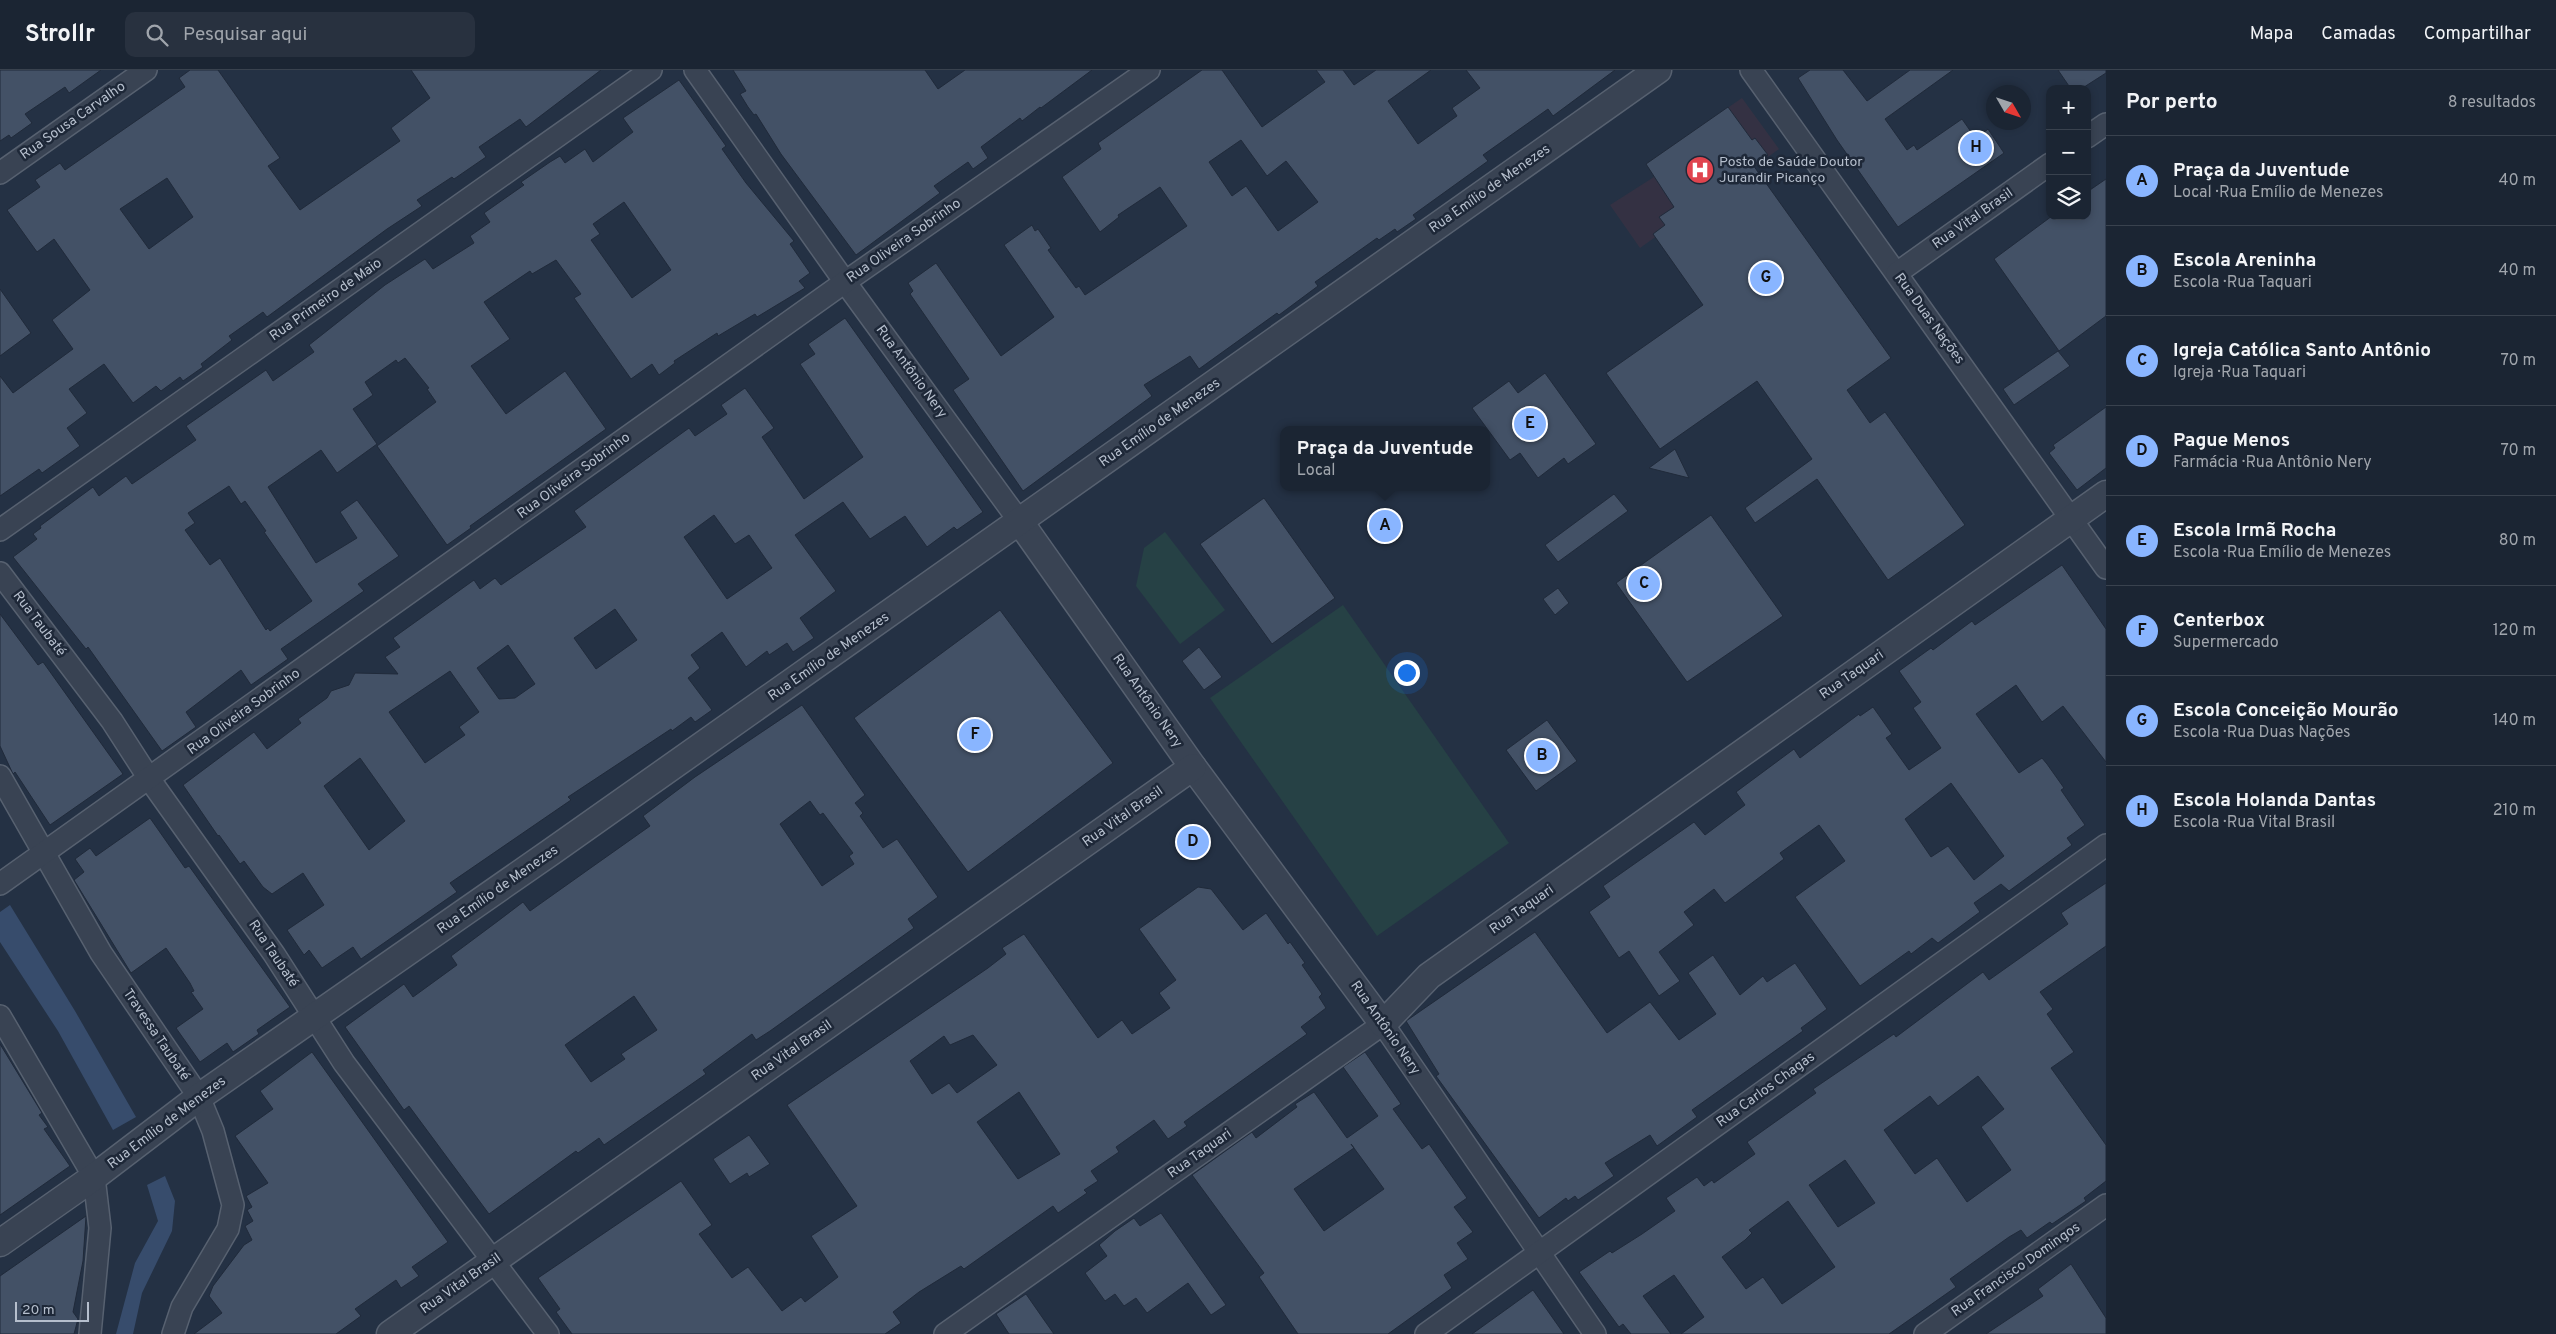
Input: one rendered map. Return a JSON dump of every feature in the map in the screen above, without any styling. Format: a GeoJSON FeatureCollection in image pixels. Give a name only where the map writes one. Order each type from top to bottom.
{"type":"FeatureCollection","features":[{"type":"Feature","properties":{"kind":"street","name":"Rua Sousa Carvalho"},"geometry":{"type":"LineString","coordinates":[[0,173],[146,70]]}},
{"type":"Feature","properties":{"kind":"street","name":"Rua Primeiro de Maio"},"geometry":{"type":"LineString","coordinates":[[0,530],[651,70]]}},
{"type":"Feature","properties":{"kind":"street","name":"Rua Antônio Nery"},"geometry":{"type":"LineString","coordinates":[[696,70],[845,282],[1020,522],[1193,767],[1383,1024],[1595,1334]]}},
{"type":"Feature","properties":{"kind":"street","name":"Rua Oliveira Sobrinho"},"geometry":{"type":"LineString","coordinates":[[0,884],[42,853],[150,780],[845,282],[1149,70]]}},
{"type":"Feature","properties":{"kind":"street","name":"Rua Emílio de Menezes"},"geometry":{"type":"LineString","coordinates":[[0,1243],[94,1177],[199,1097],[1020,522],[1658,70]]}},
{"type":"Feature","properties":{"kind":"street","name":"Rua Duas Nações"},"geometry":{"type":"LineString","coordinates":[[1752,70],[2106,568]]}},
{"type":"Feature","properties":{"kind":"street"},"geometry":{"type":"LineString","coordinates":[[2091,134],[2106,124]]}},
{"type":"Feature","properties":{"kind":"street","name":"Rua Vital Brasil"},"geometry":{"type":"LineString","coordinates":[[1897,273],[2046,167]]}},
{"type":"Feature","properties":{"kind":"street","name":"Rua Taquari"},"geometry":{"type":"LineString","coordinates":[[945,1334],[1383,1024],[1429,976],[2106,494]]}},
{"type":"Feature","properties":{"kind":"street","name":"Rua Taubaté"},"geometry":{"type":"LineString","coordinates":[[0,573],[112,721],[150,780],[274,954],[344,1063],[548,1334]]}},
{"type":"Feature","properties":{"kind":"street","name":"Rua Vital Brasil"},"geometry":{"type":"LineString","coordinates":[[390,1334],[1193,767]]}},
{"type":"Feature","properties":{"kind":"street","name":"Travessa Taubaté"},"geometry":{"type":"LineString","coordinates":[[0,776],[42,853],[101,953],[199,1097],[213,1131],[233,1205],[228,1229],[182,1307],[173,1334]]}},
{"type":"Feature","properties":{"kind":"street","name":"Rua Carlos Chagas"},"geometry":{"type":"LineString","coordinates":[[1426,1334],[2106,845]]}},
{"type":"Feature","properties":{"kind":"street"},"geometry":{"type":"LineString","coordinates":[[0,1016],[94,1177],[100,1228],[90,1334]]}},
{"type":"Feature","properties":{"kind":"street","name":"Rua Francisco Domingos"},"geometry":{"type":"LineString","coordinates":[[1925,1334],[2106,1206]]}},
{"type":"Feature","properties":{"kind":"shaded area","name":"Posto de Saúde Doutor Jurandir Picanço"},"geometry":{"type":"Polygon","coordinates":[[[1742,98],[1779,149],[1640,248],[1610,205],[1654,177],[1646,164],[1742,98]]]}},
{"type":"Feature","properties":{"kind":"green space"},"geometry":{"type":"Polygon","coordinates":[[[1165,532],[1225,610],[1180,644],[1136,586],[1144,548],[1165,532]]]}},
{"type":"Feature","properties":{"kind":"green space"},"geometry":{"type":"Polygon","coordinates":[[[1343,605],[1509,843],[1377,936],[1210,698],[1343,605]]]}},
{"type":"Feature","properties":{"kind":"water"},"geometry":{"type":"Polygon","coordinates":[[[10,905],[75,1011],[136,1117],[113,1130],[58,1031],[0,942],[0,912],[10,905]]]}},
{"type":"Feature","properties":{"kind":"water"},"geometry":{"type":"Polygon","coordinates":[[[165,1176],[175,1201],[172,1231],[142,1293],[133,1334],[116,1334],[135,1263],[158,1221],[147,1185],[165,1176]]]}},
{"type":"Feature","properties":{"kind":"building"},"geometry":{"type":"Polygon","coordinates":[[[0,70],[101,70],[69,93],[65,87],[25,114],[32,123],[11,138],[9,135],[0,141],[0,70]]]}},
{"type":"Feature","properties":{"kind":"building"},"geometry":{"type":"Polygon","coordinates":[[[190,70],[218,70],[280,158],[268,166],[300,210],[400,141],[391,128],[430,98],[411,70],[601,70],[526,127],[520,119],[479,147],[486,157],[454,179],[452,177],[417,200],[422,206],[387,229],[267,317],[263,312],[229,336],[232,340],[201,364],[203,367],[183,381],[180,377],[161,391],[156,386],[133,403],[104,364],[69,389],[87,413],[67,428],[80,446],[42,473],[39,469],[0,496],[0,376],[13,393],[73,349],[52,320],[90,290],[54,239],[37,252],[7,210],[40,187],[35,180],[60,163],[65,170],[185,87],[179,78],[190,70]],[[167,178],[120,209],[149,249],[193,217],[167,178]]]}},
{"type":"Feature","properties":{"kind":"building"},"geometry":{"type":"Polygon","coordinates":[[[733,70],[925,70],[938,89],[965,70],[1092,70],[1041,108],[1022,121],[1020,118],[981,147],[988,158],[973,169],[968,162],[934,186],[940,193],[856,255],[781,154],[756,114],[754,115],[748,107],[740,94],[746,91],[733,70]]]}},
{"type":"Feature","properties":{"kind":"building"},"geometry":{"type":"Polygon","coordinates":[[[1202,70],[1222,70],[1262,127],[1325,82],[1316,70],[1343,70],[1354,85],[1376,70],[1431,70],[1388,101],[1418,144],[1457,116],[1452,108],[1480,88],[1466,70],[1615,70],[1553,116],[1548,109],[1483,155],[1488,161],[1413,215],[1416,219],[1397,232],[1395,229],[1379,240],[1377,238],[1315,282],[1318,286],[1279,315],[1277,313],[1199,369],[1190,356],[1144,385],[1152,396],[1023,491],[953,390],[969,379],[910,294],[913,291],[908,283],[936,263],[1001,356],[1054,317],[1004,245],[1032,225],[1035,231],[1038,229],[1051,248],[1048,250],[1076,288],[1079,286],[1085,295],[1187,226],[1160,187],[1118,215],[1119,217],[1100,232],[1062,177],[1101,149],[1098,143],[1202,70]],[[1241,140],[1209,162],[1232,196],[1246,186],[1278,231],[1318,202],[1286,161],[1267,176],[1241,140]]]}},
{"type":"Feature","properties":{"kind":"building"},"geometry":{"type":"Polygon","coordinates":[[[1810,70],[1843,70],[1867,101],[1910,70],[1953,70],[1885,119],[1907,150],[1914,145],[1917,150],[1962,119],[1976,139],[1989,130],[2004,153],[1898,227],[1837,140],[1798,78],[1810,70]]]}},
{"type":"Feature","properties":{"kind":"building"},"geometry":{"type":"Polygon","coordinates":[[[2058,70],[2106,70],[2106,73],[2087,85],[2068,85],[2058,70]]]}},
{"type":"Feature","properties":{"kind":"building"},"geometry":{"type":"Polygon","coordinates":[[[679,80],[726,146],[722,149],[746,183],[794,241],[790,244],[810,273],[799,281],[805,288],[757,317],[755,314],[718,336],[717,333],[674,361],[675,363],[659,375],[652,364],[631,379],[574,298],[581,294],[556,260],[532,274],[530,271],[484,302],[510,339],[471,366],[506,414],[565,371],[606,429],[470,526],[471,528],[447,545],[377,446],[436,402],[427,389],[429,388],[405,358],[398,363],[396,360],[365,382],[373,395],[353,409],[377,444],[337,473],[321,450],[268,487],[316,563],[357,538],[340,512],[357,500],[399,556],[358,584],[364,591],[281,649],[288,659],[251,685],[241,670],[186,712],[196,727],[162,751],[88,647],[86,649],[13,557],[37,539],[33,534],[41,528],[40,526],[93,487],[99,496],[126,476],[132,484],[196,440],[186,426],[266,370],[273,381],[314,352],[309,345],[385,285],[425,259],[433,269],[474,243],[470,236],[490,222],[484,213],[524,185],[521,182],[550,162],[560,156],[565,163],[585,149],[593,162],[633,132],[623,118],[679,80]],[[624,202],[593,224],[600,234],[591,240],[632,298],[671,270],[624,202]],[[229,486],[188,513],[195,523],[185,530],[210,565],[220,558],[266,630],[268,628],[270,631],[312,601],[245,501],[241,504],[229,486]]]}},
{"type":"Feature","properties":{"kind":"building"},"geometry":{"type":"Polygon","coordinates":[[[1728,107],[1752,140],[1755,138],[1768,155],[1753,165],[1891,358],[1847,390],[1870,423],[1885,412],[1965,525],[1888,580],[1817,479],[1755,523],[1745,508],[1812,459],[1757,381],[1660,449],[1606,373],[1703,305],[1653,234],[1665,225],[1659,217],[1674,207],[1646,164],[1728,107]]]}},
{"type":"Feature","properties":{"kind":"building"},"geometry":{"type":"Polygon","coordinates":[[[2106,179],[2106,316],[2059,351],[1994,259],[2047,220],[2091,220],[2091,189],[2106,179]]]}},
{"type":"Feature","properties":{"kind":"building"},"geometry":{"type":"Polygon","coordinates":[[[0,289],[31,333],[0,356],[0,289]]]}},
{"type":"Feature","properties":{"kind":"building"},"geometry":{"type":"Polygon","coordinates":[[[845,318],[983,512],[957,530],[954,527],[927,547],[905,516],[870,539],[843,502],[795,535],[836,591],[800,618],[814,638],[793,652],[787,643],[769,655],[767,651],[746,667],[722,632],[691,655],[700,668],[688,678],[712,710],[695,722],[691,717],[672,731],[671,729],[568,797],[571,800],[450,883],[457,892],[361,959],[353,947],[322,968],[309,950],[304,955],[287,930],[324,905],[303,873],[272,894],[263,887],[244,861],[240,864],[183,785],[254,732],[267,749],[301,723],[298,719],[327,698],[331,691],[349,685],[355,673],[398,674],[385,657],[400,647],[393,638],[474,580],[480,589],[495,578],[501,585],[586,527],[574,511],[689,428],[695,436],[727,414],[721,405],[745,388],[774,428],[762,437],[804,499],[863,457],[800,364],[815,354],[808,344],[845,318]],[[714,515],[684,537],[727,599],[772,568],[749,535],[735,544],[714,515]],[[615,609],[574,638],[596,669],[637,640],[615,609]],[[508,645],[477,668],[499,699],[515,698],[535,684],[508,645]],[[450,671],[389,712],[425,763],[465,735],[459,727],[479,712],[450,671]],[[360,758],[324,786],[369,850],[405,821],[360,758]]]}},
{"type":"Feature","properties":{"kind":"building"},"geometry":{"type":"Polygon","coordinates":[[[2058,351],[2070,366],[2014,405],[2003,389],[2058,351]]]}},
{"type":"Feature","properties":{"kind":"building"},"geometry":{"type":"Polygon","coordinates":[[[1545,373],[1596,444],[1568,464],[1564,458],[1538,478],[1520,453],[1510,460],[1490,433],[1490,426],[1485,426],[1472,408],[1509,381],[1518,393],[1545,373]]]}},
{"type":"Feature","properties":{"kind":"building"},"geometry":{"type":"Polygon","coordinates":[[[2106,407],[2106,468],[2077,490],[2049,453],[2055,448],[2053,445],[2106,407]]]}},
{"type":"Feature","properties":{"kind":"building"},"geometry":{"type":"Polygon","coordinates":[[[1675,449],[1689,478],[1649,468],[1675,449]]]}},
{"type":"Feature","properties":{"kind":"building"},"geometry":{"type":"Polygon","coordinates":[[[1614,494],[1628,511],[1558,562],[1545,545],[1614,494]]]}},
{"type":"Feature","properties":{"kind":"building"},"geometry":{"type":"Polygon","coordinates":[[[1264,498],[1335,598],[1272,644],[1200,544],[1264,498]]]}},
{"type":"Feature","properties":{"kind":"building"},"geometry":{"type":"Polygon","coordinates":[[[1711,515],[1783,616],[1687,682],[1616,583],[1711,515]]]}},
{"type":"Feature","properties":{"kind":"building"},"geometry":{"type":"Polygon","coordinates":[[[2062,565],[2106,629],[2106,762],[2063,706],[2042,722],[2016,685],[1976,714],[2019,773],[2042,758],[2047,764],[2064,788],[2061,790],[2085,825],[2067,838],[2072,845],[2009,891],[2001,884],[1974,903],[1980,912],[1938,943],[1932,938],[1911,954],[1909,951],[1860,986],[1795,897],[1845,861],[1819,825],[1780,853],[1784,859],[1725,903],[1714,889],[1684,912],[1694,925],[1659,952],[1680,981],[1659,996],[1629,951],[1619,958],[1589,912],[1610,897],[1603,886],[1694,822],[1705,835],[1745,805],[1736,792],[1794,749],[1800,758],[1859,714],[1860,716],[1873,707],[1892,734],[1886,738],[1909,770],[1941,748],[1913,708],[1921,702],[1899,671],[1931,648],[1933,650],[1972,621],[1975,625],[2062,565]],[[1951,783],[1905,819],[1931,857],[1948,846],[1974,880],[2004,856],[1951,783]]]}},
{"type":"Feature","properties":{"kind":"building"},"geometry":{"type":"Polygon","coordinates":[[[1558,588],[1569,603],[1555,615],[1543,599],[1558,588]]]}},
{"type":"Feature","properties":{"kind":"building"},"geometry":{"type":"Polygon","coordinates":[[[1000,610],[1113,763],[968,872],[854,718],[1000,610]]]}},
{"type":"Feature","properties":{"kind":"building"},"geometry":{"type":"Polygon","coordinates":[[[0,614],[38,665],[43,662],[123,774],[50,825],[15,772],[13,774],[0,746],[0,614]]]}},
{"type":"Feature","properties":{"kind":"building"},"geometry":{"type":"Polygon","coordinates":[[[1199,647],[1222,677],[1204,690],[1182,661],[1199,647]]]}},
{"type":"Feature","properties":{"kind":"building"},"geometry":{"type":"Polygon","coordinates":[[[802,705],[865,795],[855,803],[863,813],[860,816],[883,848],[897,839],[938,897],[908,919],[914,928],[770,1031],[756,1040],[752,1034],[703,1070],[706,1074],[604,1145],[599,1138],[578,1153],[576,1151],[489,1214],[409,1106],[404,1110],[345,1027],[404,984],[413,997],[457,965],[451,956],[523,902],[530,911],[650,826],[643,816],[695,777],[802,705]],[[810,801],[780,824],[822,886],[854,864],[849,856],[853,853],[823,813],[820,815],[810,801]],[[634,996],[565,1045],[591,1082],[625,1059],[621,1054],[657,1030],[634,996]]]}},
{"type":"Feature","properties":{"kind":"building"},"geometry":{"type":"Polygon","coordinates":[[[1547,720],[1577,761],[1536,791],[1506,750],[1547,720]]]}},
{"type":"Feature","properties":{"kind":"building"},"geometry":{"type":"Polygon","coordinates":[[[150,818],[185,868],[189,866],[290,1007],[257,1030],[259,1034],[233,1052],[227,1043],[200,1062],[176,1028],[203,1009],[191,992],[194,991],[190,983],[166,948],[131,973],[74,880],[84,872],[75,859],[90,848],[96,856],[150,818]]]}},
{"type":"Feature","properties":{"kind":"building"},"geometry":{"type":"Polygon","coordinates":[[[2106,883],[2106,946],[2040,992],[2053,1009],[2047,1014],[2074,1052],[2051,1068],[2106,1145],[2106,1181],[2084,1198],[2086,1201],[2027,1238],[2021,1230],[2009,1237],[1950,1279],[1956,1287],[1889,1334],[1681,1334],[1704,1317],[1674,1275],[1643,1296],[1671,1334],[1631,1334],[1623,1324],[1619,1327],[1579,1272],[1610,1251],[1612,1253],[1642,1234],[1675,1211],[1666,1198],[1697,1177],[1704,1186],[1712,1180],[1714,1183],[1755,1154],[1747,1142],[1816,1093],[1813,1089],[1894,1034],[1896,1037],[1983,972],[1989,980],[2068,924],[2061,913],[2106,883]],[[1978,1076],[1938,1106],[1930,1096],[1884,1130],[1915,1174],[1937,1158],[1967,1202],[2011,1170],[1981,1127],[2004,1109],[1978,1076]],[[1845,1160],[1809,1185],[1838,1227],[1875,1203],[1845,1160]],[[1788,1201],[1749,1230],[1752,1233],[1745,1240],[1722,1257],[1746,1289],[1763,1277],[1782,1304],[1835,1267],[1788,1201]]]}},
{"type":"Feature","properties":{"kind":"building"},"geometry":{"type":"Polygon","coordinates":[[[1198,887],[1211,889],[1243,930],[1266,913],[1288,944],[1290,942],[1305,963],[1302,965],[1322,994],[1319,997],[1326,1008],[1301,1027],[1307,1034],[1184,1122],[1187,1126],[1168,1139],[1154,1120],[1116,1147],[1119,1152],[1091,1171],[1098,1181],[1084,1190],[1087,1193],[1058,1213],[1053,1206],[964,1269],[961,1266],[919,1292],[893,1312],[901,1323],[885,1334],[572,1334],[556,1312],[560,1309],[538,1278],[681,1181],[712,1225],[699,1234],[732,1278],[748,1267],[782,1311],[801,1297],[805,1302],[838,1277],[811,1236],[857,1206],[787,1105],[988,968],[1006,954],[1002,948],[1024,934],[1098,1038],[1122,1020],[1132,1034],[1170,1008],[1159,993],[1176,980],[1139,929],[1198,887]],[[973,1035],[950,1045],[944,1036],[910,1061],[932,1094],[949,1083],[957,1093],[997,1065],[973,1035]],[[1019,1092],[977,1122],[1018,1179],[1060,1154],[1019,1092]]]}},
{"type":"Feature","properties":{"kind":"building"},"geometry":{"type":"Polygon","coordinates":[[[1535,932],[1607,1033],[1650,1002],[1679,1040],[1716,1014],[1688,973],[1713,955],[1740,995],[1763,976],[1767,982],[1795,963],[1827,1009],[1801,1028],[1803,1031],[1692,1110],[1697,1117],[1657,1146],[1650,1135],[1605,1163],[1614,1176],[1578,1200],[1575,1196],[1568,1201],[1566,1198],[1539,1218],[1436,1076],[1439,1074],[1406,1021],[1535,932]]]}},
{"type":"Feature","properties":{"kind":"building"},"geometry":{"type":"Polygon","coordinates":[[[0,1044],[42,1113],[39,1115],[48,1127],[44,1129],[70,1166],[0,1215],[0,1044]]]}},
{"type":"Feature","properties":{"kind":"building"},"geometry":{"type":"Polygon","coordinates":[[[312,1052],[448,1242],[412,1267],[419,1276],[401,1288],[396,1280],[355,1309],[361,1316],[336,1334],[194,1334],[222,1313],[209,1296],[213,1286],[244,1245],[252,1240],[245,1226],[253,1221],[247,1210],[252,1207],[246,1196],[268,1183],[235,1136],[273,1109],[260,1091],[312,1052]]]}},
{"type":"Feature","properties":{"kind":"building"},"geometry":{"type":"Polygon","coordinates":[[[1365,1052],[1401,1104],[1393,1109],[1422,1149],[1429,1144],[1467,1198],[1454,1207],[1473,1232],[1457,1243],[1468,1259],[1444,1275],[1452,1288],[1388,1334],[1298,1334],[1259,1277],[1264,1273],[1192,1175],[1252,1132],[1256,1138],[1297,1107],[1295,1104],[1314,1092],[1347,1138],[1378,1116],[1343,1067],[1365,1052]],[[1354,1148],[1294,1189],[1324,1231],[1384,1189],[1354,1148]]]}},
{"type":"Feature","properties":{"kind":"building"},"geometry":{"type":"Polygon","coordinates":[[[749,1135],[770,1164],[749,1177],[747,1173],[730,1184],[713,1159],[749,1135]]]}},
{"type":"Feature","properties":{"kind":"building"},"geometry":{"type":"Polygon","coordinates":[[[1161,1213],[1226,1305],[1211,1315],[1188,1283],[1147,1313],[1136,1298],[1124,1306],[1115,1294],[1105,1301],[1085,1273],[1107,1256],[1099,1245],[1115,1231],[1134,1218],[1140,1226],[1161,1213]]]}},
{"type":"Feature","properties":{"kind":"building"},"geometry":{"type":"Polygon","coordinates":[[[86,1216],[83,1261],[73,1312],[78,1319],[74,1334],[0,1334],[0,1276],[86,1216]]]}},
{"type":"Feature","properties":{"kind":"building"},"geometry":{"type":"Polygon","coordinates":[[[2071,1264],[2106,1318],[2106,1334],[1986,1334],[2043,1296],[2038,1289],[2071,1264]]]}},
{"type":"Feature","properties":{"kind":"building"},"geometry":{"type":"Polygon","coordinates":[[[1533,1290],[1564,1334],[1472,1334],[1511,1306],[1533,1290]]]}},
{"type":"Feature","properties":{"kind":"building"},"geometry":{"type":"Polygon","coordinates":[[[1026,1294],[1054,1334],[1009,1334],[996,1314],[1026,1294]]]}},
{"type":"Feature","properties":{"kind":"place","name":"Escola Holanda Dantas"},"geometry":{"type":"Point","coordinates":[1976,148]}},
{"type":"Feature","properties":{"kind":"place","name":"Posto de Saúde Doutor Jurandir Picanço"},"geometry":{"type":"Point","coordinates":[1700,170]}},
{"type":"Feature","properties":{"kind":"place","name":"Escola Conceição Mourão"},"geometry":{"type":"Point","coordinates":[1766,278]}},
{"type":"Feature","properties":{"kind":"place","name":"Escola Irmã Rocha"},"geometry":{"type":"Point","coordinates":[1530,424]}},
{"type":"Feature","properties":{"kind":"place","name":"Praça da Juventude"},"geometry":{"type":"Point","coordinates":[1385,526]}},
{"type":"Feature","properties":{"kind":"place","name":"Igreja Católica Santo Antônio"},"geometry":{"type":"Point","coordinates":[1644,584]}},
{"type":"Feature","properties":{"kind":"place","name":"Centerbox"},"geometry":{"type":"Point","coordinates":[975,735]}},
{"type":"Feature","properties":{"kind":"place","name":"Escola Areninha"},"geometry":{"type":"Point","coordinates":[1542,756]}},
{"type":"Feature","properties":{"kind":"place","name":"Pague Menos"},"geometry":{"type":"Point","coordinates":[1193,842]}}]}
